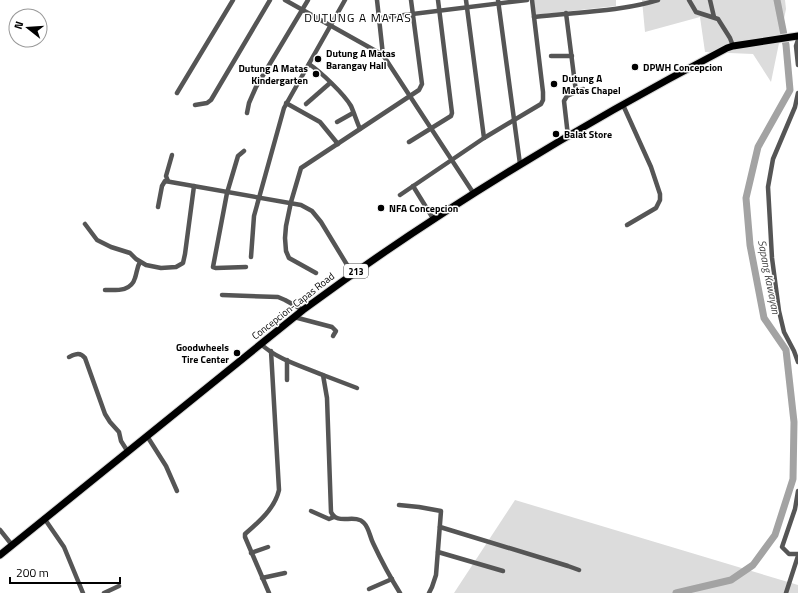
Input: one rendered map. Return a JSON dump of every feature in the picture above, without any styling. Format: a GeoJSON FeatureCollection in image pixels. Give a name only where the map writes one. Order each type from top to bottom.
{"type":"FeatureCollection","features":[{"type":"Feature","properties":{"kind":"main road","name":"Concepcion-Capas Road"},"geometry":{"type":"LineString","coordinates":[[0,555],[294,317],[352,273],[520,164],[684,70],[733,46],[797,37]]}},
{"type":"Feature","properties":{"kind":"street"},"geometry":{"type":"LineString","coordinates":[[177,93],[233,0]]}},
{"type":"Feature","properties":{"kind":"street"},"geometry":{"type":"LineString","coordinates":[[195,105],[207,103],[211,100],[270,0]]}},
{"type":"Feature","properties":{"kind":"street"},"geometry":{"type":"LineString","coordinates":[[285,0],[383,55]]}},
{"type":"Feature","properties":{"kind":"street"},"geometry":{"type":"LineString","coordinates":[[247,113],[249,103],[256,87],[308,0]]}},
{"type":"Feature","properties":{"kind":"street"},"geometry":{"type":"LineString","coordinates":[[251,257],[254,216],[279,122],[286,103],[345,0]]}},
{"type":"Feature","properties":{"kind":"street"},"geometry":{"type":"LineString","coordinates":[[377,0],[383,55],[409,97],[474,194]]}},
{"type":"Feature","properties":{"kind":"street"},"geometry":{"type":"LineString","coordinates":[[316,273],[291,260],[287,255],[285,238],[291,202],[301,168],[419,90],[422,84],[411,0]]}},
{"type":"Feature","properties":{"kind":"street"},"geometry":{"type":"LineString","coordinates":[[409,142],[451,116],[452,113],[438,0]]}},
{"type":"Feature","properties":{"kind":"street"},"geometry":{"type":"LineString","coordinates":[[466,0],[484,138]]}},
{"type":"Feature","properties":{"kind":"street"},"geometry":{"type":"LineString","coordinates":[[380,18],[440,12],[499,2],[527,0]]}},
{"type":"Feature","properties":{"kind":"street"},"geometry":{"type":"LineString","coordinates":[[400,195],[484,138],[541,104],[544,97],[532,0]]}},
{"type":"Feature","properties":{"kind":"street"},"geometry":{"type":"LineString","coordinates":[[534,17],[636,6],[658,0]]}},
{"type":"Feature","properties":{"kind":"street"},"geometry":{"type":"LineString","coordinates":[[689,0],[696,12],[714,17],[721,23],[733,46]]}},
{"type":"Feature","properties":{"kind":"street"},"geometry":{"type":"LineString","coordinates":[[710,0],[714,17]]}},
{"type":"Feature","properties":{"kind":"street"},"geometry":{"type":"LineString","coordinates":[[499,2],[520,164]]}},
{"type":"Feature","properties":{"kind":"street"},"geometry":{"type":"LineString","coordinates":[[566,13],[576,92]]}},
{"type":"Feature","properties":{"kind":"street"},"geometry":{"type":"LineString","coordinates":[[797,37],[796,46],[798,65]]}},
{"type":"Feature","properties":{"kind":"street"},"geometry":{"type":"LineString","coordinates":[[550,56],[572,56]]}},
{"type":"Feature","properties":{"kind":"street"},"geometry":{"type":"LineString","coordinates":[[309,64],[319,72],[346,100],[352,108],[360,129]]}},
{"type":"Feature","properties":{"kind":"street"},"geometry":{"type":"LineString","coordinates":[[306,104],[330,83]]}},
{"type":"Feature","properties":{"kind":"street"},"geometry":{"type":"LineString","coordinates":[[568,136],[564,101],[565,98],[583,89]]}},
{"type":"Feature","properties":{"kind":"street"},"geometry":{"type":"LineString","coordinates":[[798,93],[795,107],[773,159],[768,187],[772,258],[779,311],[784,332],[798,362]]}},
{"type":"Feature","properties":{"kind":"street"},"geometry":{"type":"LineString","coordinates":[[286,103],[320,122],[338,144]]}},
{"type":"Feature","properties":{"kind":"street"},"geometry":{"type":"LineString","coordinates":[[623,105],[651,167],[660,194],[660,200],[656,208],[627,225]]}},
{"type":"Feature","properties":{"kind":"street"},"geometry":{"type":"LineString","coordinates":[[337,122],[353,113]]}},
{"type":"Feature","properties":{"kind":"street"},"geometry":{"type":"LineString","coordinates":[[244,151],[238,156],[227,193],[213,267],[246,267]]}},
{"type":"Feature","properties":{"kind":"street"},"geometry":{"type":"LineString","coordinates":[[168,182],[166,176],[172,155]]}},
{"type":"Feature","properties":{"kind":"street"},"geometry":{"type":"LineString","coordinates":[[158,207],[162,183],[165,181],[227,193],[291,202],[301,205],[312,211],[329,234],[352,273]]}},
{"type":"Feature","properties":{"kind":"street"},"geometry":{"type":"LineString","coordinates":[[85,224],[97,240],[111,247],[130,253],[146,265],[162,268],[176,267],[183,263],[194,186]]}},
{"type":"Feature","properties":{"kind":"street"},"geometry":{"type":"LineString","coordinates":[[413,186],[434,220]]}},
{"type":"Feature","properties":{"kind":"street"},"geometry":{"type":"LineString","coordinates":[[105,290],[119,290],[130,286],[135,279],[137,267],[140,262]]}},
{"type":"Feature","properties":{"kind":"street"},"geometry":{"type":"LineString","coordinates":[[222,295],[278,297],[303,310]]}},
{"type":"Feature","properties":{"kind":"street"},"geometry":{"type":"LineString","coordinates":[[294,317],[332,327],[336,331],[333,336]]}},
{"type":"Feature","properties":{"kind":"street"},"geometry":{"type":"LineString","coordinates":[[261,344],[287,360],[357,388]]}},
{"type":"Feature","properties":{"kind":"street"},"geometry":{"type":"LineString","coordinates":[[269,593],[245,540],[246,534],[260,521],[275,502],[278,490],[271,351]]}},
{"type":"Feature","properties":{"kind":"street"},"geometry":{"type":"LineString","coordinates":[[69,357],[77,354],[82,355],[85,358],[105,414],[119,432],[121,441],[128,452]]}},
{"type":"Feature","properties":{"kind":"street"},"geometry":{"type":"LineString","coordinates":[[287,360],[287,380]]}},
{"type":"Feature","properties":{"kind":"street"},"geometry":{"type":"LineString","coordinates":[[323,375],[327,398],[331,512],[334,517]]}},
{"type":"Feature","properties":{"kind":"street"},"geometry":{"type":"LineString","coordinates":[[147,436],[166,466],[177,490]]}},
{"type":"Feature","properties":{"kind":"street"},"geometry":{"type":"LineString","coordinates":[[786,593],[796,567],[798,555],[789,554],[782,547],[795,510],[798,491]]}},
{"type":"Feature","properties":{"kind":"street"},"geometry":{"type":"LineString","coordinates":[[399,505],[419,506],[441,511],[436,575],[429,593]]}},
{"type":"Feature","properties":{"kind":"street"},"geometry":{"type":"LineString","coordinates":[[310,511],[329,519],[334,517],[339,519],[354,519],[365,524],[372,542],[400,593]]}},
{"type":"Feature","properties":{"kind":"street"},"geometry":{"type":"LineString","coordinates":[[44,518],[64,547],[83,593]]}},
{"type":"Feature","properties":{"kind":"street"},"geometry":{"type":"LineString","coordinates":[[440,527],[579,570]]}},
{"type":"Feature","properties":{"kind":"street"},"geometry":{"type":"LineString","coordinates":[[0,530],[12,545]]}},
{"type":"Feature","properties":{"kind":"street"},"geometry":{"type":"LineString","coordinates":[[251,553],[268,547]]}},
{"type":"Feature","properties":{"kind":"street"},"geometry":{"type":"LineString","coordinates":[[438,552],[503,571]]}},
{"type":"Feature","properties":{"kind":"street"},"geometry":{"type":"LineString","coordinates":[[262,578],[285,573]]}},
{"type":"Feature","properties":{"kind":"street"},"geometry":{"type":"LineString","coordinates":[[369,589],[392,579]]}},
{"type":"Feature","properties":{"kind":"street"},"geometry":{"type":"LineString","coordinates":[[104,593],[119,586]]}},
{"type":"Feature","properties":{"kind":"shaded area"},"geometry":{"type":"Polygon","coordinates":[[[534,0],[616,0],[616,6],[535,15],[534,0]]]}},
{"type":"Feature","properties":{"kind":"shaded area"},"geometry":{"type":"Polygon","coordinates":[[[642,0],[785,0],[786,9],[771,82],[753,54],[705,52],[700,17],[645,32],[642,0]]]}},
{"type":"Feature","properties":{"kind":"shaded area"},"geometry":{"type":"Polygon","coordinates":[[[515,500],[798,585],[798,593],[454,593],[515,500]]]}},
{"type":"Feature","properties":{"kind":"waterway","name":"Sapang Kawayan"},"geometry":{"type":"LineString","coordinates":[[676,593],[731,580],[753,565],[775,535],[793,479],[794,422],[786,350],[764,318],[750,245],[746,198],[758,147],[790,90],[786,45],[777,0]]}},
{"type":"Feature","properties":{"kind":"place","name":"Dutung A Matas Barangay Hall"},"geometry":{"type":"Point","coordinates":[318,59]}},
{"type":"Feature","properties":{"kind":"place","name":"DPWH Concepcion"},"geometry":{"type":"Point","coordinates":[635,67]}},
{"type":"Feature","properties":{"kind":"place","name":"Dutung A Matas Kindergarten"},"geometry":{"type":"Point","coordinates":[316,74]}},
{"type":"Feature","properties":{"kind":"place","name":"Dutung A Matas Chapel"},"geometry":{"type":"Point","coordinates":[554,84]}},
{"type":"Feature","properties":{"kind":"place","name":"Balat Store"},"geometry":{"type":"Point","coordinates":[556,134]}},
{"type":"Feature","properties":{"kind":"place","name":"NFA Concepcion"},"geometry":{"type":"Point","coordinates":[381,208]}},
{"type":"Feature","properties":{"kind":"place","name":"Goodwheels Tire Center"},"geometry":{"type":"Point","coordinates":[237,353]}},
{"type":"Feature","properties":{"kind":"district","name":"DUTUNG A MATAS"},"geometry":{"type":"Point","coordinates":[358,17]}}]}
